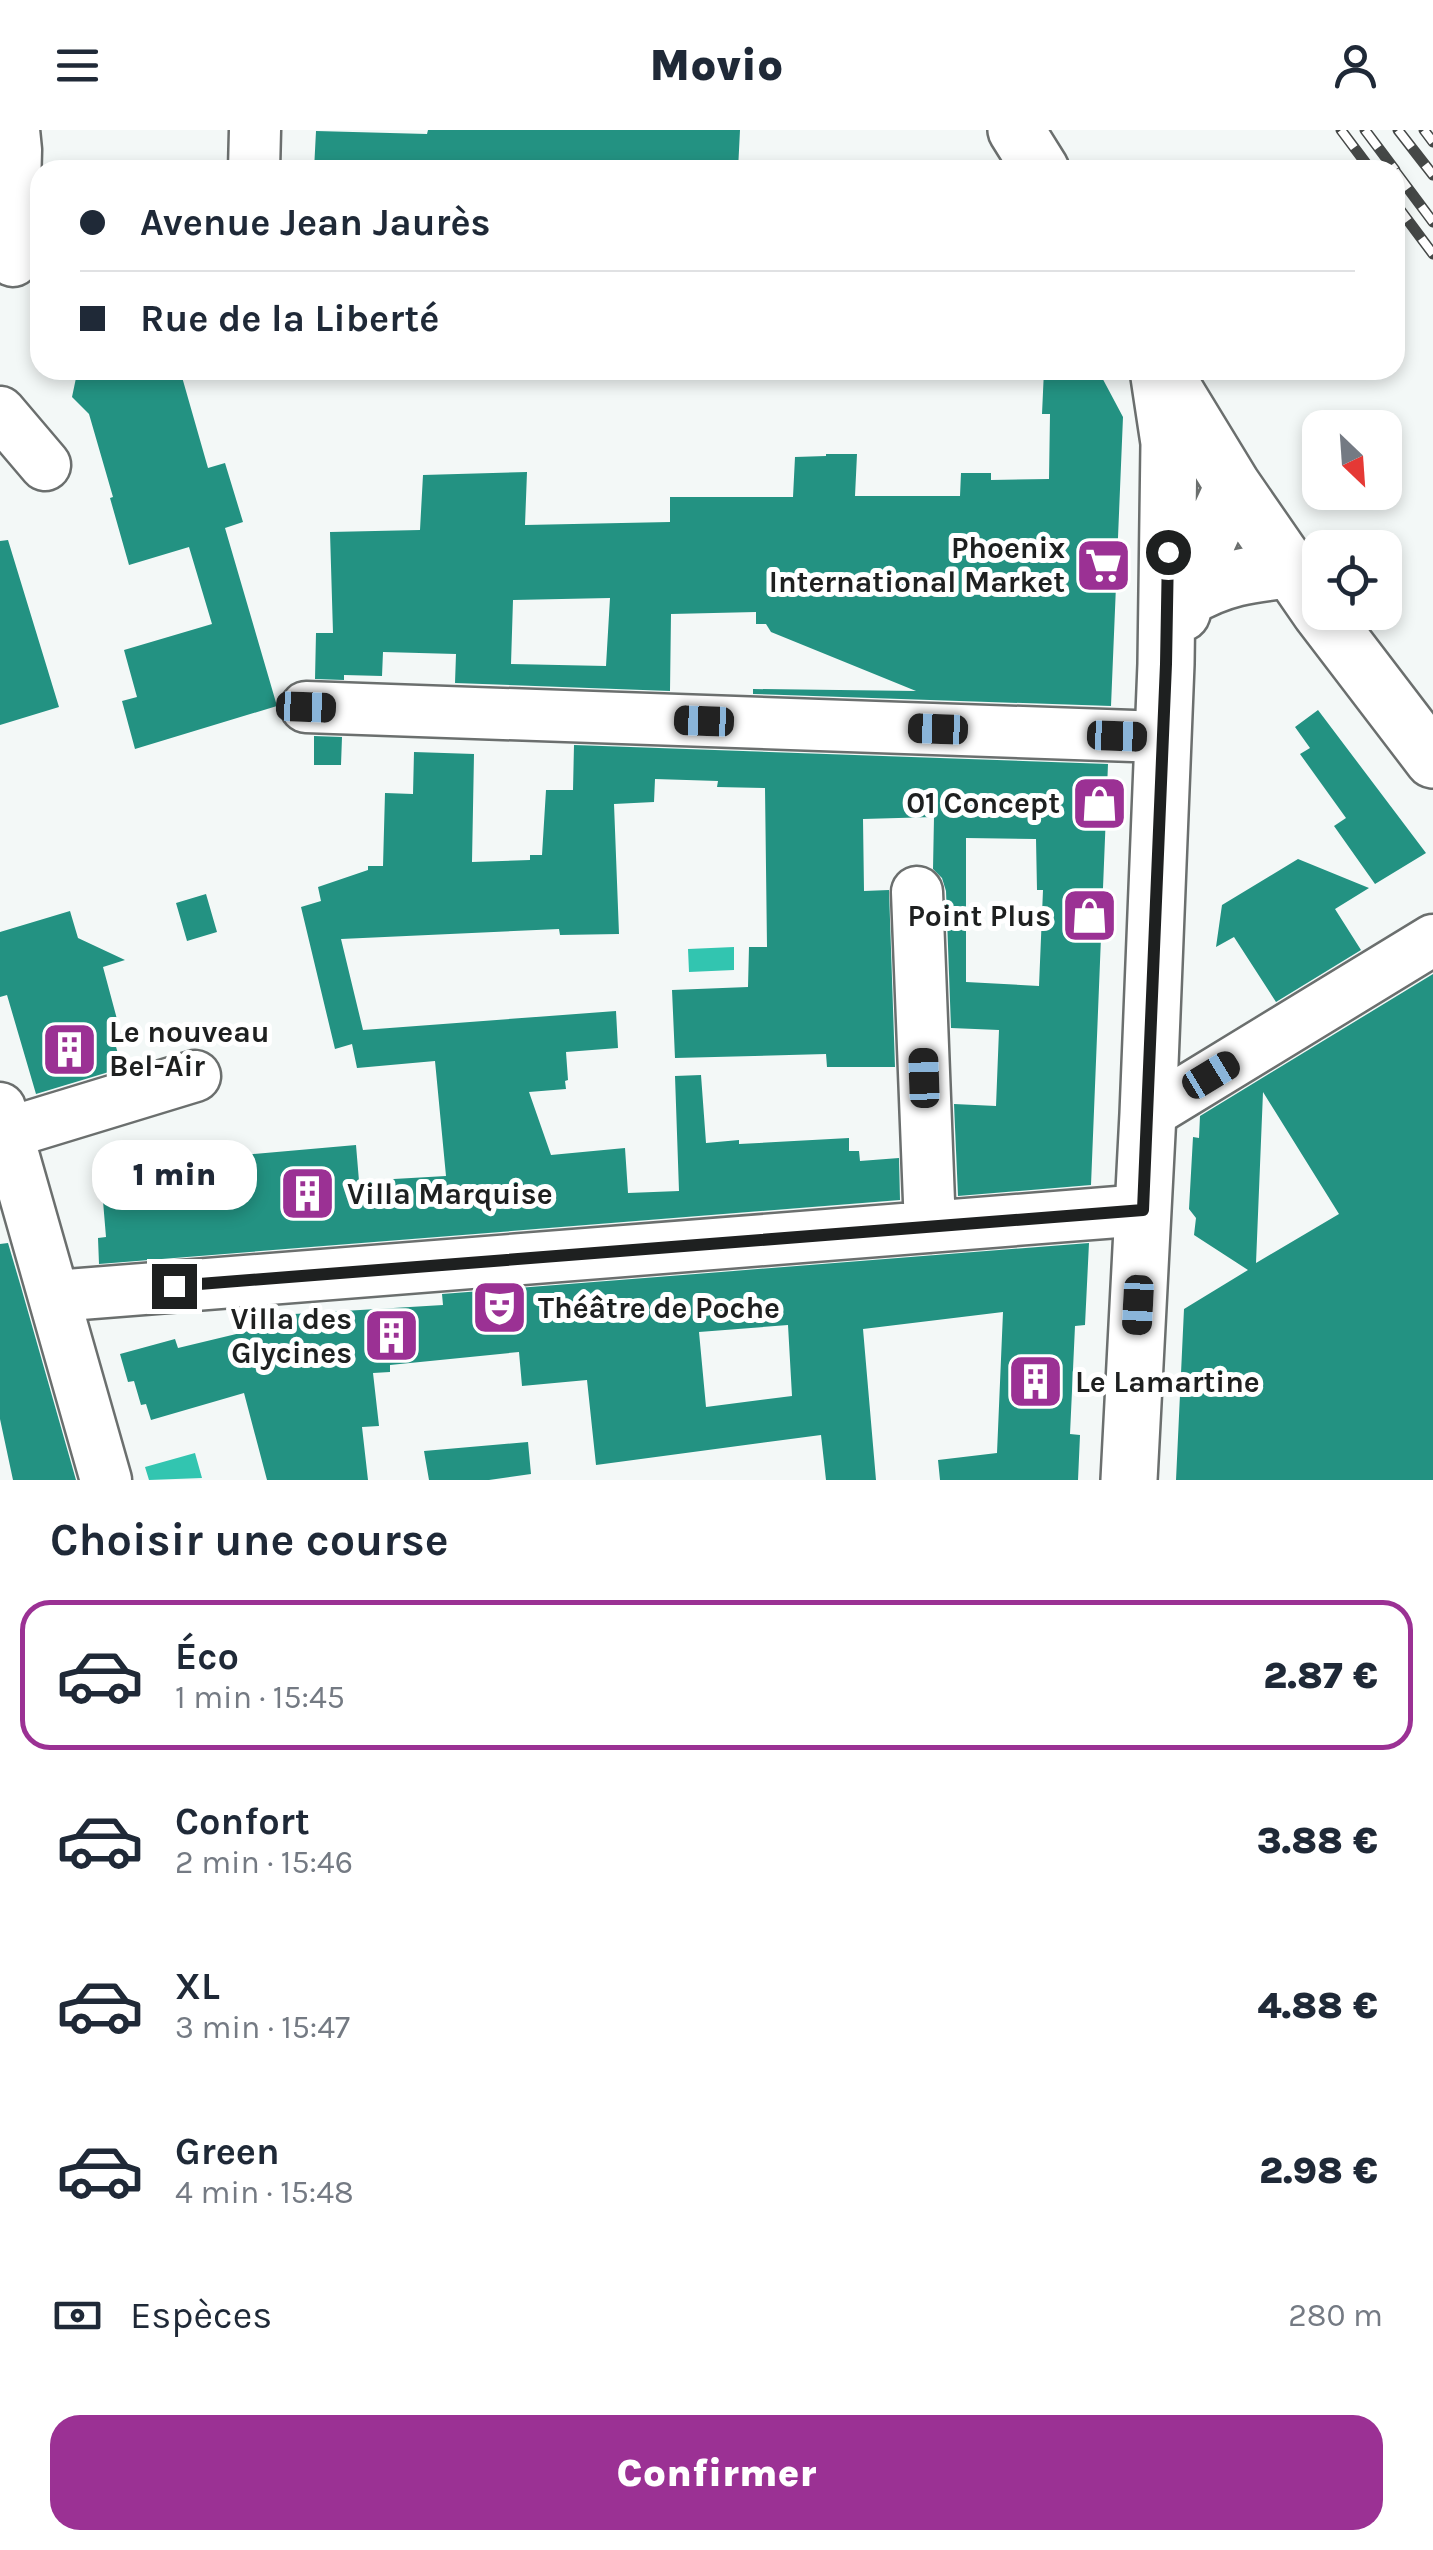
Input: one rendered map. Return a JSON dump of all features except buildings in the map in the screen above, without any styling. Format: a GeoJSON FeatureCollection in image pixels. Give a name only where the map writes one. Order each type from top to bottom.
{"type":"FeatureCollection","features":[{"type":"Feature","properties":{"kind":"main road"},"geometry":{"type":"LineString","coordinates":[[1129,1480],[1166,664],[1169,443],[1161,380]]}},
{"type":"Feature","properties":{"kind":"main road"},"geometry":{"type":"LineString","coordinates":[[1166,380],[1302,586]]}},
{"type":"Feature","properties":{"kind":"main road"},"geometry":{"type":"LineString","coordinates":[[1166,664],[1199,560],[1233,486]]}},
{"type":"Feature","properties":{"kind":"main road"},"geometry":{"type":"LineString","coordinates":[[1186,599],[1215,583],[1246,575],[1302,595]]}},
{"type":"Feature","properties":{"kind":"main road"},"geometry":{"type":"LineString","coordinates":[[1334,630],[1433,760]]}},
{"type":"Feature","properties":{"kind":"street"},"geometry":{"type":"LineString","coordinates":[[14,130],[18,261]]}},
{"type":"Feature","properties":{"kind":"street"},"geometry":{"type":"LineString","coordinates":[[254,160],[256,130]]}},
{"type":"Feature","properties":{"kind":"street"},"geometry":{"type":"LineString","coordinates":[[0,412],[45,464]]}},
{"type":"Feature","properties":{"kind":"street"},"geometry":{"type":"LineString","coordinates":[[306,707],[1162,737]]}},
{"type":"Feature","properties":{"kind":"street"},"geometry":{"type":"LineString","coordinates":[[916,892],[930,1227]]}},
{"type":"Feature","properties":{"kind":"street"},"geometry":{"type":"LineString","coordinates":[[1148,1114],[1433,940]]}},
{"type":"Feature","properties":{"kind":"street"},"geometry":{"type":"LineString","coordinates":[[106,1480],[4,1121],[194,1076]]}},
{"type":"Feature","properties":{"kind":"street"},"geometry":{"type":"LineString","coordinates":[[55,1296],[1143,1210]]}},
{"type":"Feature","properties":{"kind":"shaded area"},"geometry":{"type":"Polygon","coordinates":[[[734,947],[734,970],[689,972],[688,949],[734,947]]]}},
{"type":"Feature","properties":{"kind":"shaded area"},"geometry":{"type":"Polygon","coordinates":[[[195,1453],[202,1478],[149,1480],[145,1467],[195,1453]]]}},
{"type":"Feature","properties":{"kind":"railway"},"geometry":{"type":"LineString","coordinates":[[1341,130],[1364,160]]}},
{"type":"Feature","properties":{"kind":"railway"},"geometry":{"type":"LineString","coordinates":[[1365,130],[1388,160]]}},
{"type":"Feature","properties":{"kind":"railway"},"geometry":{"type":"LineString","coordinates":[[1398,130],[1433,175]]}},
{"type":"Feature","properties":{"kind":"railway"},"geometry":{"type":"LineString","coordinates":[[1424,130],[1433,142]]}},
{"type":"Feature","properties":{"kind":"railway"},"geometry":{"type":"LineString","coordinates":[[1405,184],[1433,222]]}},
{"type":"Feature","properties":{"kind":"railway"},"geometry":{"type":"LineString","coordinates":[[1405,216],[1433,254]]}},
{"type":"Feature","properties":{"kind":"place","name":"Phoenix International Market"},"geometry":{"type":"Point","coordinates":[1104,565]}},
{"type":"Feature","properties":{"kind":"place","name":"01 Concept"},"geometry":{"type":"Point","coordinates":[1099,803]}},
{"type":"Feature","properties":{"kind":"place","name":"Point Plus"},"geometry":{"type":"Point","coordinates":[1090,916]}},
{"type":"Feature","properties":{"kind":"place","name":"Le nouveau Bel-Air"},"geometry":{"type":"Point","coordinates":[70,1049]}},
{"type":"Feature","properties":{"kind":"place","name":"Villa Marquise"},"geometry":{"type":"Point","coordinates":[308,1194]}},
{"type":"Feature","properties":{"kind":"place","name":"Théâtre de Poche"},"geometry":{"type":"Point","coordinates":[499,1308]}},
{"type":"Feature","properties":{"kind":"place","name":"Villa des Glycines"},"geometry":{"type":"Point","coordinates":[391,1336]}},
{"type":"Feature","properties":{"kind":"place","name":"Le Lamartine"},"geometry":{"type":"Point","coordinates":[1036,1382]}},
{"type":"Feature","properties":{"kind":"route"},"geometry":{"type":"LineString","coordinates":[[174,1286],[1143,1210],[1168,552]]}}]}
